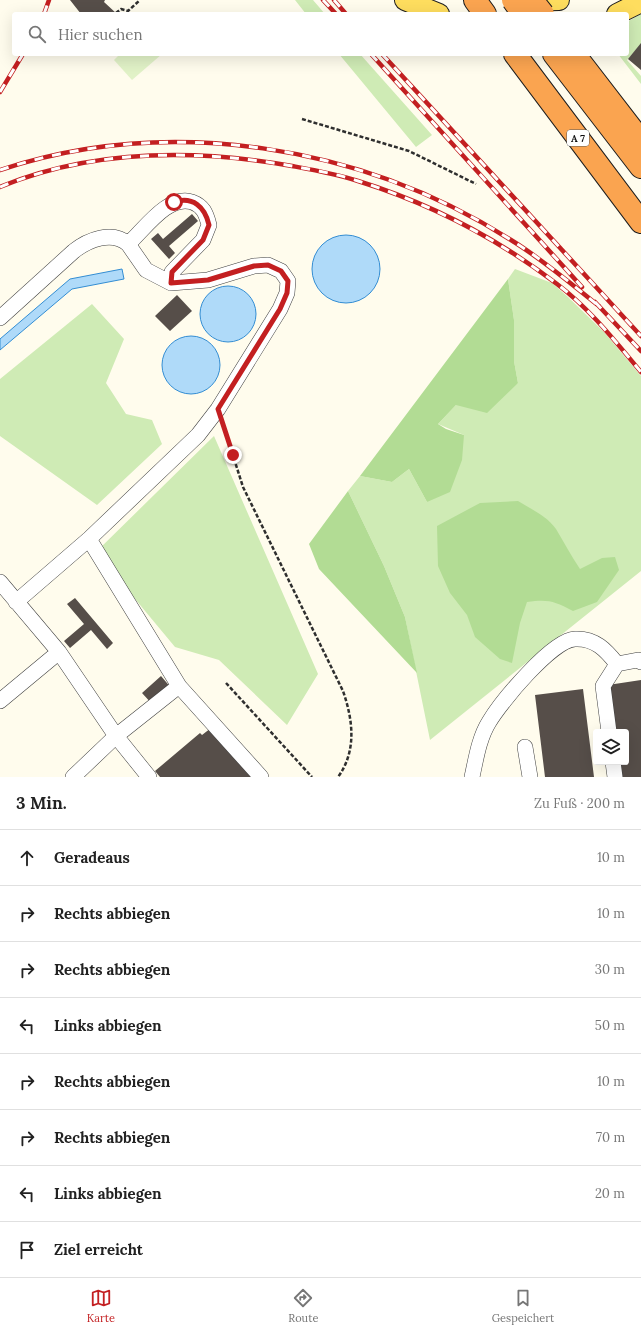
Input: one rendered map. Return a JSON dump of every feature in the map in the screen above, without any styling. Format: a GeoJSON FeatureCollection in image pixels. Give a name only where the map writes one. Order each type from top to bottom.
{"type":"FeatureCollection","features":[{"type":"Feature","properties":{"kind":"highway"},"geometry":{"type":"LineString","coordinates":[[475,0],[484,12]]}},
{"type":"Feature","properties":{"kind":"highway"},"geometry":{"type":"LineString","coordinates":[[513,0],[522,12]]}},
{"type":"Feature","properties":{"kind":"highway"},"geometry":{"type":"LineString","coordinates":[[532,0],[541,12]]}},
{"type":"Feature","properties":{"kind":"highway","name":"A 7"},"geometry":{"type":"LineString","coordinates":[[516,56],[641,222]]}},
{"type":"Feature","properties":{"kind":"highway"},"geometry":{"type":"LineString","coordinates":[[556,56],[641,167]]}},
{"type":"Feature","properties":{"kind":"highway"},"geometry":{"type":"LineString","coordinates":[[576,56],[638,136]]}},
{"type":"Feature","properties":{"kind":"main road"},"geometry":{"type":"LineString","coordinates":[[406,0],[434,12]]}},
{"type":"Feature","properties":{"kind":"main road"},"geometry":{"type":"LineString","coordinates":[[503,0],[527,2],[559,0]]}},
{"type":"Feature","properties":{"kind":"main road"},"geometry":{"type":"LineString","coordinates":[[621,12],[641,2]]}},
{"type":"Feature","properties":{"kind":"lane"},"geometry":{"type":"LineString","coordinates":[[128,244],[166,206],[174,202],[181,199],[203,208],[209,225],[207,232],[203,240],[172,272],[171,283]]}},
{"type":"Feature","properties":{"kind":"lane"},"geometry":{"type":"LineString","coordinates":[[0,318],[74,251],[86,242],[104,238],[120,239],[128,244],[146,270],[171,283],[208,280],[254,266],[268,265],[281,271],[288,281],[287,293],[280,309],[218,409],[198,435],[89,540],[16,602]]}},
{"type":"Feature","properties":{"kind":"lane"},"geometry":{"type":"LineString","coordinates":[[89,540],[179,686],[261,777]]}},
{"type":"Feature","properties":{"kind":"lane"},"geometry":{"type":"LineString","coordinates":[[0,582],[58,652],[116,736],[149,777]]}},
{"type":"Feature","properties":{"kind":"lane"},"geometry":{"type":"LineString","coordinates":[[472,777],[479,747],[489,722],[525,674],[555,649],[574,639],[594,642],[606,650],[617,664]]}},
{"type":"Feature","properties":{"kind":"lane"},"geometry":{"type":"LineString","coordinates":[[0,701],[58,652]]}},
{"type":"Feature","properties":{"kind":"lane"},"geometry":{"type":"LineString","coordinates":[[609,729],[603,686],[617,664],[638,660],[641,662]]}},
{"type":"Feature","properties":{"kind":"lane"},"geometry":{"type":"LineString","coordinates":[[73,777],[116,736],[179,686]]}},
{"type":"Feature","properties":{"kind":"lane"},"geometry":{"type":"LineString","coordinates":[[525,747],[530,777]]}},
{"type":"Feature","properties":{"kind":"lane"},"geometry":{"type":"LineString","coordinates":[[613,765],[615,777]]}},
{"type":"Feature","properties":{"kind":"path"},"geometry":{"type":"LineString","coordinates":[[117,12],[121,8],[128,11],[140,0]]}},
{"type":"Feature","properties":{"kind":"path"},"geometry":{"type":"LineString","coordinates":[[302,119],[410,151],[476,184]]}},
{"type":"Feature","properties":{"kind":"path"},"geometry":{"type":"LineString","coordinates":[[218,409],[243,487],[344,691],[350,714],[352,737],[349,755],[344,768],[338,777]]}},
{"type":"Feature","properties":{"kind":"path"},"geometry":{"type":"LineString","coordinates":[[226,683],[312,777]]}},
{"type":"Feature","properties":{"kind":"green space"},"geometry":{"type":"Polygon","coordinates":[[[295,0],[313,0],[323,12],[304,12],[295,0]]]}},
{"type":"Feature","properties":{"kind":"green space"},"geometry":{"type":"Polygon","coordinates":[[[641,14],[641,44],[627,60],[641,76],[641,84],[620,56],[629,56],[629,21],[641,14]]]}},
{"type":"Feature","properties":{"kind":"green space"},"geometry":{"type":"Polygon","coordinates":[[[118,56],[160,56],[132,80],[114,60],[118,56]]]}},
{"type":"Feature","properties":{"kind":"green space"},"geometry":{"type":"Polygon","coordinates":[[[341,56],[362,56],[432,135],[416,147],[341,56]]]}},
{"type":"Feature","properties":{"kind":"green space"},"geometry":{"type":"Polygon","coordinates":[[[515,269],[552,283],[604,332],[641,376],[641,571],[430,740],[405,617],[384,566],[348,491],[360,476],[392,482],[409,469],[427,502],[464,435],[438,424],[456,405],[518,383],[514,361],[514,320],[508,279],[515,269]]]}},
{"type":"Feature","properties":{"kind":"green space"},"geometry":{"type":"Polygon","coordinates":[[[508,279],[514,320],[514,361],[518,383],[487,413],[456,405],[438,424],[446,429],[464,435],[462,460],[450,492],[427,502],[409,469],[392,482],[360,476],[508,279]]]}},
{"type":"Feature","properties":{"kind":"green space"},"geometry":{"type":"Polygon","coordinates":[[[92,304],[124,339],[106,383],[126,414],[152,420],[162,444],[97,505],[0,436],[0,379],[92,304]]]}},
{"type":"Feature","properties":{"kind":"green space"},"geometry":{"type":"Polygon","coordinates":[[[214,436],[318,674],[287,725],[219,660],[175,647],[96,552],[214,436]]]}},
{"type":"Feature","properties":{"kind":"green space"},"geometry":{"type":"Polygon","coordinates":[[[348,491],[384,566],[405,617],[417,673],[319,569],[309,544],[348,491]]]}},
{"type":"Feature","properties":{"kind":"green space"},"geometry":{"type":"Polygon","coordinates":[[[518,501],[538,513],[552,524],[580,569],[602,558],[615,557],[619,570],[597,602],[573,611],[561,605],[546,601],[527,602],[520,623],[512,663],[500,659],[475,637],[467,615],[450,593],[438,566],[437,526],[480,503],[518,501]]]}},
{"type":"Feature","properties":{"kind":"water"},"geometry":{"type":"Polygon","coordinates":[[[346,235],[359,238],[370,245],[377,256],[380,269],[377,282],[370,293],[359,300],[346,303],[333,300],[322,293],[315,282],[312,269],[315,256],[322,245],[333,238],[346,235]]]}},
{"type":"Feature","properties":{"kind":"water"},"geometry":{"type":"Polygon","coordinates":[[[122,269],[124,279],[72,289],[0,350],[0,339],[70,279],[122,269]]]}},
{"type":"Feature","properties":{"kind":"water"},"geometry":{"type":"Polygon","coordinates":[[[223,286],[233,286],[248,294],[254,303],[256,314],[254,325],[248,334],[233,342],[223,342],[212,337],[205,330],[200,319],[200,309],[205,298],[212,291],[223,286]]]}},
{"type":"Feature","properties":{"kind":"water"},"geometry":{"type":"Polygon","coordinates":[[[191,336],[207,341],[215,349],[220,365],[215,381],[207,389],[191,394],[175,389],[167,381],[162,365],[167,349],[175,341],[191,336]]]}},
{"type":"Feature","properties":{"kind":"building"},"geometry":{"type":"Polygon","coordinates":[[[70,0],[105,0],[104,2],[115,12],[79,12],[70,0]]]}},
{"type":"Feature","properties":{"kind":"building"},"geometry":{"type":"Polygon","coordinates":[[[641,43],[641,70],[628,59],[641,43]]]}},
{"type":"Feature","properties":{"kind":"building"},"geometry":{"type":"Polygon","coordinates":[[[192,214],[198,221],[169,246],[175,253],[169,259],[151,239],[158,233],[163,239],[192,214]]]}},
{"type":"Feature","properties":{"kind":"building"},"geometry":{"type":"Polygon","coordinates":[[[177,295],[192,311],[170,331],[155,316],[177,295]]]}},
{"type":"Feature","properties":{"kind":"building"},"geometry":{"type":"Polygon","coordinates":[[[75,598],[113,643],[107,649],[91,630],[70,648],[64,641],[84,624],[67,604],[75,598]]]}},
{"type":"Feature","properties":{"kind":"building"},"geometry":{"type":"Polygon","coordinates":[[[161,676],[172,689],[153,705],[142,693],[161,676]]]}},
{"type":"Feature","properties":{"kind":"building"},"geometry":{"type":"Polygon","coordinates":[[[641,680],[641,777],[621,777],[619,765],[629,765],[629,729],[615,729],[608,685],[641,680]]]}},
{"type":"Feature","properties":{"kind":"building"},"geometry":{"type":"Polygon","coordinates":[[[583,689],[594,777],[545,777],[535,695],[583,689]]]}},
{"type":"Feature","properties":{"kind":"building"},"geometry":{"type":"Polygon","coordinates":[[[211,728],[252,777],[160,777],[155,771],[200,733],[202,735],[211,728]]]}},
{"type":"Feature","properties":{"kind":"railway"},"geometry":{"type":"LineString","coordinates":[[45,12],[49,0]]}},
{"type":"Feature","properties":{"kind":"railway"},"geometry":{"type":"LineString","coordinates":[[323,0],[334,12]]}},
{"type":"Feature","properties":{"kind":"railway"},"geometry":{"type":"LineString","coordinates":[[334,0],[344,12]]}},
{"type":"Feature","properties":{"kind":"railway"},"geometry":{"type":"LineString","coordinates":[[0,92],[22,56]]}},
{"type":"Feature","properties":{"kind":"railway"},"geometry":{"type":"LineString","coordinates":[[373,56],[582,287]]}},
{"type":"Feature","properties":{"kind":"railway"},"geometry":{"type":"LineString","coordinates":[[384,56],[641,336]]}},
{"type":"Feature","properties":{"kind":"railway"},"geometry":{"type":"LineString","coordinates":[[0,170],[64,153],[130,144],[197,142],[263,148],[328,161],[392,181],[453,207],[534,255],[599,306]]}},
{"type":"Feature","properties":{"kind":"railway"},"geometry":{"type":"LineString","coordinates":[[0,187],[35,174],[71,165],[108,159],[144,156],[182,155],[255,160],[334,174],[385,190],[437,211],[487,237],[511,252],[557,284],[580,304],[602,326],[641,372]]}},
{"type":"Feature","properties":{"kind":"railway"},"geometry":{"type":"LineString","coordinates":[[595,302],[641,351]]}},
{"type":"Feature","properties":{"kind":"route"},"geometry":{"type":"LineString","coordinates":[[174,202],[181,199],[198,204],[203,208],[209,225],[203,240],[172,272],[171,283],[208,280],[254,266],[268,265],[281,271],[288,281],[287,293],[280,309],[218,409],[233,455]]}}]}
